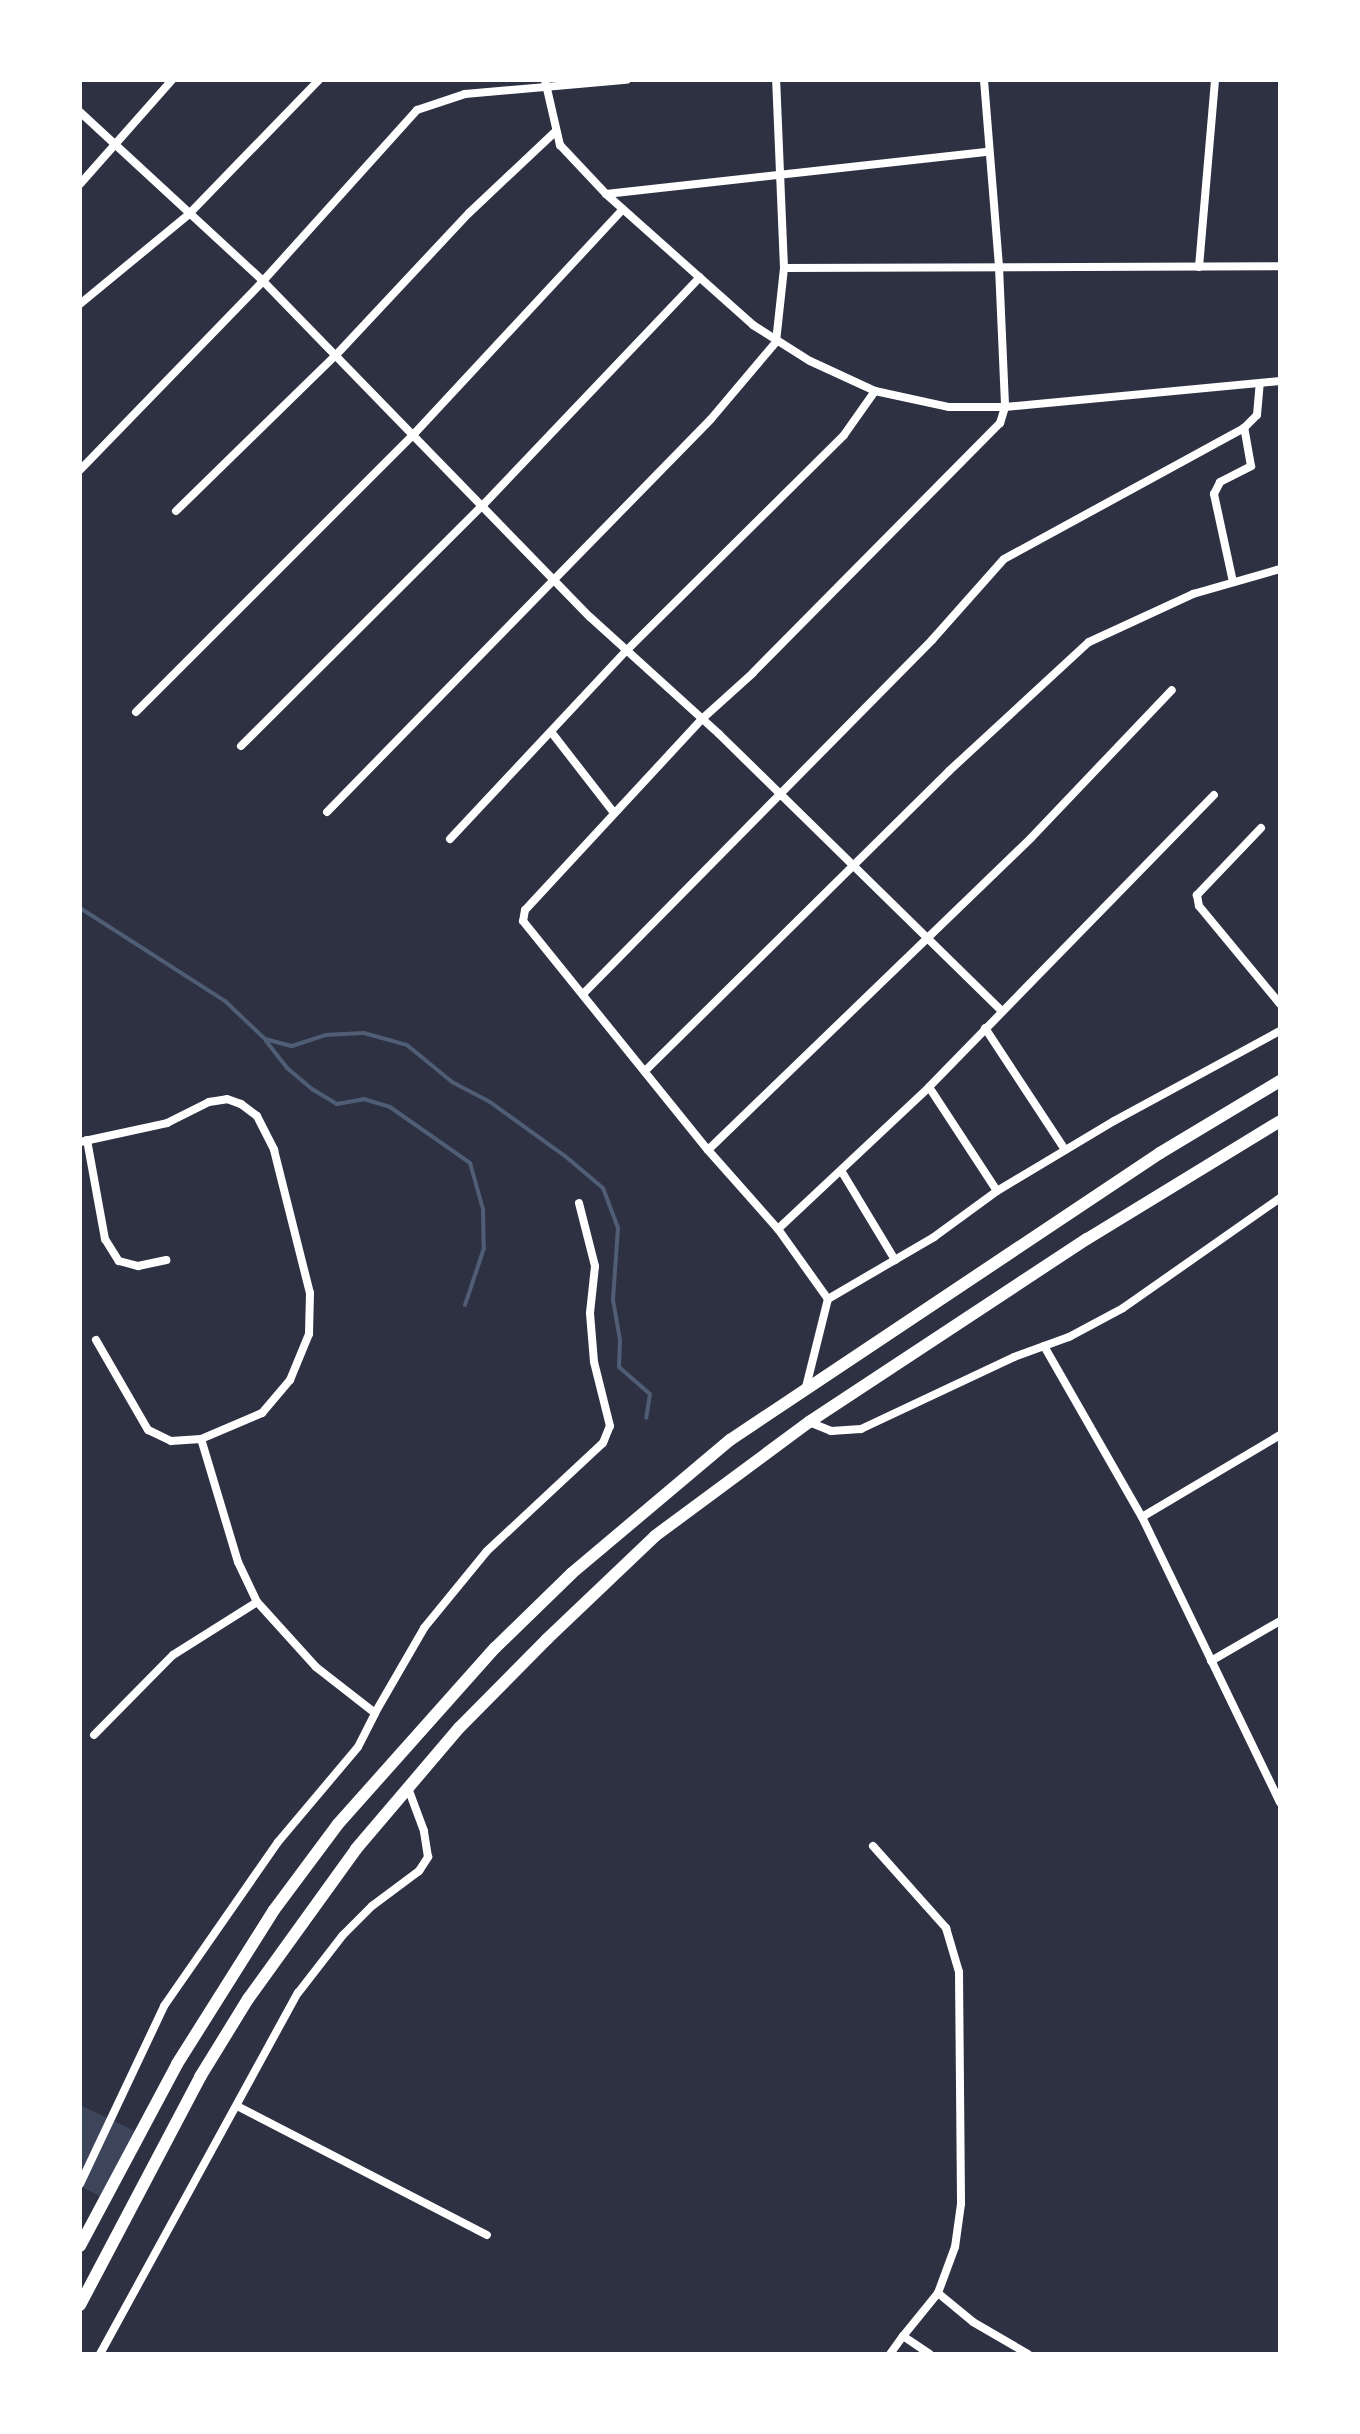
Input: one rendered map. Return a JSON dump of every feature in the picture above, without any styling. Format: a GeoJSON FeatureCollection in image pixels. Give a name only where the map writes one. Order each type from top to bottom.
{"type":"FeatureCollection","features":[{"type":"Feature","properties":{"kind":"main road"},"geometry":{"type":"LineString","coordinates":[[80,2246],[177,2064],[274,1910],[338,1824],[495,1648],[572,1573],[665,1491],[806,1387],[1160,1152],[1280,1081]]}},
{"type":"Feature","properties":{"kind":"main road"},"geometry":{"type":"LineString","coordinates":[[80,2305],[200,2077],[248,1999],[356,1849],[459,1728],[655,1536],[809,1422],[1087,1239],[1280,1120]]}},
{"type":"Feature","properties":{"kind":"street"},"geometry":{"type":"LineString","coordinates":[[80,184],[172,80]]}},
{"type":"Feature","properties":{"kind":"street"},"geometry":{"type":"LineString","coordinates":[[80,304],[189,214],[319,80]]}},
{"type":"Feature","properties":{"kind":"street"},"geometry":{"type":"LineString","coordinates":[[458,80],[465,94]]}},
{"type":"Feature","properties":{"kind":"street"},"geometry":{"type":"LineString","coordinates":[[80,470],[262,282],[402,123],[436,100],[465,94],[545,83],[626,80]]}},
{"type":"Feature","properties":{"kind":"street"},"geometry":{"type":"LineString","coordinates":[[327,812],[711,419],[776,342],[784,268],[776,80]]}},
{"type":"Feature","properties":{"kind":"street"},"geometry":{"type":"LineString","coordinates":[[828,1299],[778,1229],[708,1150],[522,914],[702,718],[990,436],[1005,408],[999,267],[986,152],[984,80]]}},
{"type":"Feature","properties":{"kind":"street"},"geometry":{"type":"LineString","coordinates":[[1199,267],[1215,80]]}},
{"type":"Feature","properties":{"kind":"street"},"geometry":{"type":"LineString","coordinates":[[545,83],[554,133],[567,155],[606,194],[776,342],[875,391],[949,406],[1005,408],[1280,381]]}},
{"type":"Feature","properties":{"kind":"street"},"geometry":{"type":"LineString","coordinates":[[80,112],[262,282],[626,650],[702,718],[1002,1011]]}},
{"type":"Feature","properties":{"kind":"street"},"geometry":{"type":"LineString","coordinates":[[176,511],[554,133]]}},
{"type":"Feature","properties":{"kind":"street"},"geometry":{"type":"LineString","coordinates":[[606,194],[986,152]]}},
{"type":"Feature","properties":{"kind":"street"},"geometry":{"type":"LineString","coordinates":[[136,712],[414,434],[623,209]]}},
{"type":"Feature","properties":{"kind":"street"},"geometry":{"type":"LineString","coordinates":[[784,268],[1280,266]]}},
{"type":"Feature","properties":{"kind":"street"},"geometry":{"type":"LineString","coordinates":[[241,746],[484,504],[700,277]]}},
{"type":"Feature","properties":{"kind":"street"},"geometry":{"type":"LineString","coordinates":[[584,993],[1004,560],[1244,428],[1256,415],[1260,383]]}},
{"type":"Feature","properties":{"kind":"street"},"geometry":{"type":"LineString","coordinates":[[450,839],[626,650],[844,434],[875,391]]}},
{"type":"Feature","properties":{"kind":"street"},"geometry":{"type":"LineString","coordinates":[[1233,582],[1214,494],[1220,482],[1251,466],[1244,428]]}},
{"type":"Feature","properties":{"kind":"street"},"geometry":{"type":"LineString","coordinates":[[645,1071],[949,771],[1089,642],[1138,616],[1233,582],[1280,570]]}},
{"type":"Feature","properties":{"kind":"street"},"geometry":{"type":"LineString","coordinates":[[708,1150],[929,938],[1172,690]]}},
{"type":"Feature","properties":{"kind":"street"},"geometry":{"type":"LineString","coordinates":[[552,733],[614,813]]}},
{"type":"Feature","properties":{"kind":"street"},"geometry":{"type":"LineString","coordinates":[[778,1229],[929,1087],[1214,795]]}},
{"type":"Feature","properties":{"kind":"street"},"geometry":{"type":"LineString","coordinates":[[1261,828],[1197,895],[1199,906],[1280,1004]]}},
{"type":"Feature","properties":{"kind":"street"},"geometry":{"type":"LineString","coordinates":[[985,1028],[1065,1150]]}},
{"type":"Feature","properties":{"kind":"street"},"geometry":{"type":"LineString","coordinates":[[806,1387],[828,1299],[895,1260],[997,1190],[1280,1030]]}},
{"type":"Feature","properties":{"kind":"street"},"geometry":{"type":"LineString","coordinates":[[929,1087],[997,1190]]}},
{"type":"Feature","properties":{"kind":"street"},"geometry":{"type":"LineString","coordinates":[[96,1340],[148,1430],[171,1441],[201,1439],[262,1413],[290,1380],[308,1334],[310,1293],[274,1150],[257,1116],[228,1099],[209,1102],[144,1130],[84,1141],[105,1239],[118,1261],[138,1266],[166,1260]]}},
{"type":"Feature","properties":{"kind":"street"},"geometry":{"type":"LineString","coordinates":[[842,1172],[895,1260]]}},
{"type":"Feature","properties":{"kind":"street"},"geometry":{"type":"LineString","coordinates":[[809,1422],[832,1431],[861,1428],[1044,1346],[1123,1308],[1280,1198]]}},
{"type":"Feature","properties":{"kind":"street"},"geometry":{"type":"LineString","coordinates":[[80,2184],[164,2006],[278,1842],[358,1747],[424,1628],[474,1567],[603,1442],[610,1426],[594,1362],[590,1313],[595,1266],[579,1203]]}},
{"type":"Feature","properties":{"kind":"street"},"geometry":{"type":"LineString","coordinates":[[1044,1346],[1142,1517],[1280,1802]]}},
{"type":"Feature","properties":{"kind":"street"},"geometry":{"type":"LineString","coordinates":[[1142,1517],[1280,1435]]}},
{"type":"Feature","properties":{"kind":"street"},"geometry":{"type":"LineString","coordinates":[[201,1439],[238,1562],[257,1602],[316,1667],[375,1713]]}},
{"type":"Feature","properties":{"kind":"street"},"geometry":{"type":"LineString","coordinates":[[94,1734],[173,1655],[257,1602]]}},
{"type":"Feature","properties":{"kind":"street"},"geometry":{"type":"LineString","coordinates":[[1210,1661],[1280,1621]]}},
{"type":"Feature","properties":{"kind":"street"},"geometry":{"type":"LineString","coordinates":[[113,2354],[101,2351],[308,1979],[352,1926],[419,1871],[428,1858],[424,1831],[408,1788]]}},
{"type":"Feature","properties":{"kind":"street"},"geometry":{"type":"LineString","coordinates":[[873,1846],[946,1928],[958,1972],[961,2204],[954,2248],[938,2293],[890,2354]]}},
{"type":"Feature","properties":{"kind":"street"},"geometry":{"type":"LineString","coordinates":[[238,2108],[487,2235]]}},
{"type":"Feature","properties":{"kind":"street"},"geometry":{"type":"LineString","coordinates":[[938,2293],[972,2322],[1028,2354]]}},
{"type":"Feature","properties":{"kind":"street"},"geometry":{"type":"LineString","coordinates":[[903,2336],[930,2354]]}},
{"type":"Feature","properties":{"kind":"shaded area"},"geometry":{"type":"Polygon","coordinates":[[[80,2105],[146,2136],[109,2201],[80,2186],[80,2105]]]}},
{"type":"Feature","properties":{"kind":"waterway"},"geometry":{"type":"LineString","coordinates":[[80,908],[225,1001],[265,1039],[292,1046],[325,1035],[364,1033],[407,1045],[452,1082],[490,1102],[565,1156],[603,1188],[618,1228],[613,1300],[620,1340],[619,1367],[650,1394],[646,1418]]}},
{"type":"Feature","properties":{"kind":"waterway"},"geometry":{"type":"LineString","coordinates":[[266,1041],[287,1068],[337,1104],[364,1099],[390,1107],[470,1163],[483,1209],[484,1248],[465,1305]]}}]}
